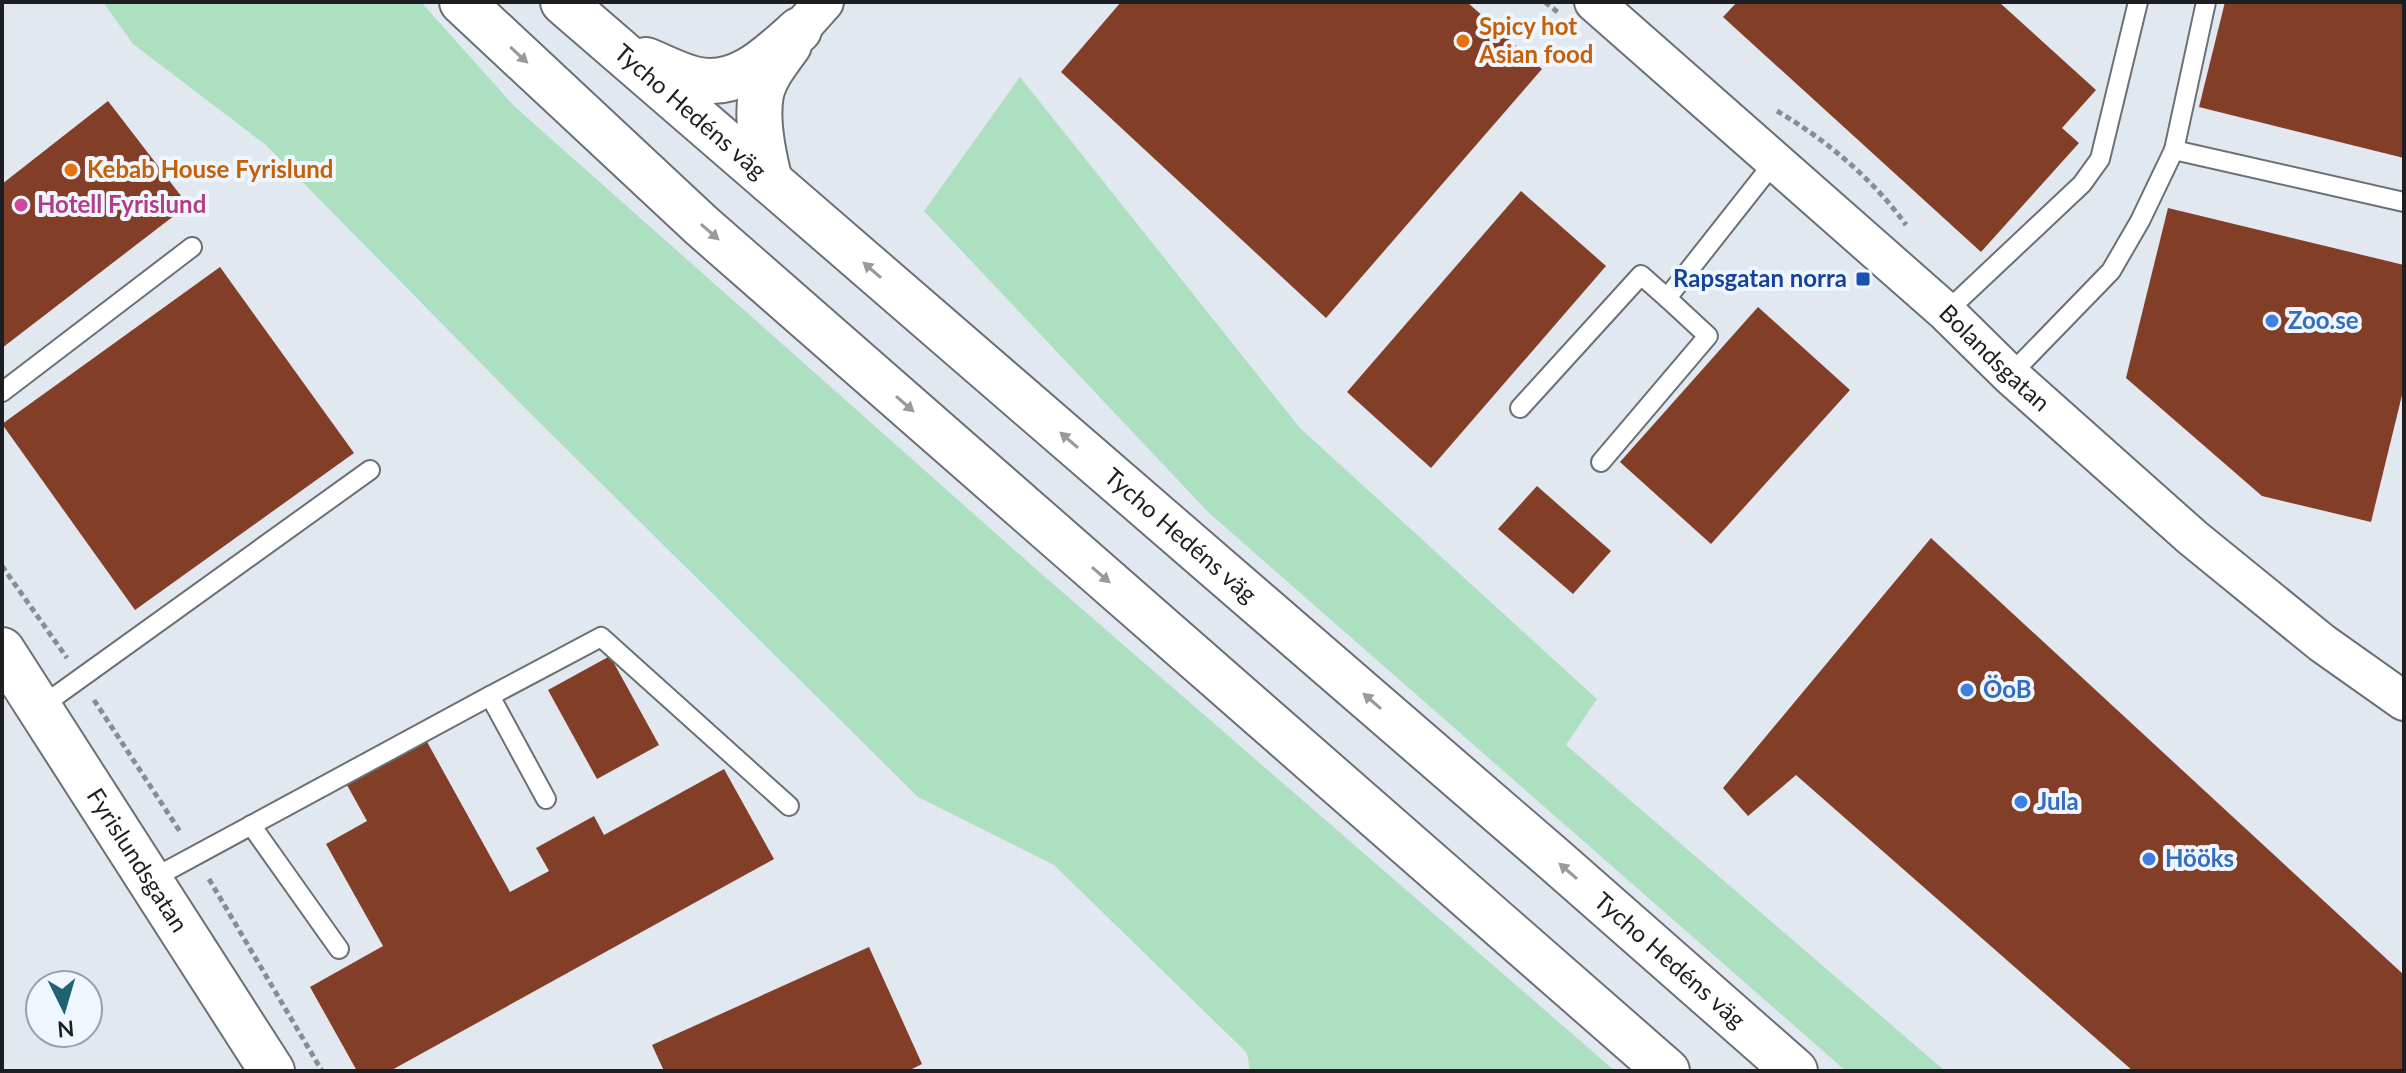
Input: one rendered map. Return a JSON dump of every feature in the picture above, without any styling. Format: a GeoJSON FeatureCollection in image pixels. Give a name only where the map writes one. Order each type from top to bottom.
{"type":"FeatureCollection","features":[{"type":"Feature","properties":{"kind":"main road"},"geometry":{"type":"LineString","coordinates":[[462,2],[714,236],[1667,1071]]}},
{"type":"Feature","properties":{"kind":"main road","name":"Tycho Hedéns väg"},"geometry":{"type":"LineString","coordinates":[[563,2],[1543,849],[1795,1071]]}},
{"type":"Feature","properties":{"kind":"main road"},"geometry":{"type":"LineString","coordinates":[[617,48],[695,80],[724,79],[761,65],[812,16]]}},
{"type":"Feature","properties":{"kind":"main road"},"geometry":{"type":"LineString","coordinates":[[770,181],[762,149],[761,94],[769,74],[812,16]]}},
{"type":"Feature","properties":{"kind":"main road","name":"Fyrislundsgatan"},"geometry":{"type":"LineString","coordinates":[[2,650],[272,1071]]}},
{"type":"Feature","properties":{"kind":"street","name":"Bolandsgatan"},"geometry":{"type":"LineString","coordinates":[[1594,2],[1946,312],[2010,375],[2193,538],[2322,643],[2404,701]]}},
{"type":"Feature","properties":{"kind":"lane"},"geometry":{"type":"LineString","coordinates":[[1946,312],[2082,184],[2100,159],[2138,2]]}},
{"type":"Feature","properties":{"kind":"lane"},"geometry":{"type":"LineString","coordinates":[[2010,375],[2111,271],[2140,221],[2174,150],[2206,2]]}},
{"type":"Feature","properties":{"kind":"lane"},"geometry":{"type":"LineString","coordinates":[[2174,150],[2404,202]]}},
{"type":"Feature","properties":{"kind":"lane"},"geometry":{"type":"LineString","coordinates":[[1667,298],[1775,161]]}},
{"type":"Feature","properties":{"kind":"lane"},"geometry":{"type":"LineString","coordinates":[[2,392],[192,247]]}},
{"type":"Feature","properties":{"kind":"lane"},"geometry":{"type":"LineString","coordinates":[[1520,408],[1641,275],[1708,336],[1601,462]]}},
{"type":"Feature","properties":{"kind":"lane"},"geometry":{"type":"LineString","coordinates":[[39,708],[370,470]]}},
{"type":"Feature","properties":{"kind":"lane"},"geometry":{"type":"LineString","coordinates":[[150,880],[601,637],[789,806]]}},
{"type":"Feature","properties":{"kind":"lane"},"geometry":{"type":"LineString","coordinates":[[490,696],[546,799]]}},
{"type":"Feature","properties":{"kind":"lane"},"geometry":{"type":"LineString","coordinates":[[251,825],[339,949]]}},
{"type":"Feature","properties":{"kind":"path"},"geometry":{"type":"LineString","coordinates":[[2,566],[195,856],[322,1071]]}},
{"type":"Feature","properties":{"kind":"green space"},"geometry":{"type":"Polygon","coordinates":[[[103,2],[421,2],[514,106],[1037,570],[1615,1071],[1250,1071],[1247,1053],[1054,865],[918,797],[525,408],[266,145],[133,44],[103,2]]]}},
{"type":"Feature","properties":{"kind":"green space"},"geometry":{"type":"Polygon","coordinates":[[[1020,77],[1300,428],[1597,699],[1566,745],[1945,1071],[1846,1071],[1209,513],[924,211],[1020,77]]]}},
{"type":"Feature","properties":{"kind":"building"},"geometry":{"type":"Polygon","coordinates":[[[1121,2],[1467,2],[1542,69],[1326,318],[1061,72],[1121,2]]]}},
{"type":"Feature","properties":{"kind":"building"},"geometry":{"type":"Polygon","coordinates":[[[1737,2],[1999,2],[2096,90],[2062,128],[2079,143],[1981,252],[1723,17],[1737,2]]]}},
{"type":"Feature","properties":{"kind":"building"},"geometry":{"type":"Polygon","coordinates":[[[2225,2],[2404,2],[2404,158],[2199,107],[2225,2]]]}},
{"type":"Feature","properties":{"kind":"building"},"geometry":{"type":"Polygon","coordinates":[[[108,101],[188,205],[2,348],[2,184],[108,101]]]}},
{"type":"Feature","properties":{"kind":"building"},"geometry":{"type":"Polygon","coordinates":[[[1521,191],[1606,266],[1431,468],[1347,392],[1521,191]]]}},
{"type":"Feature","properties":{"kind":"building","name":"Zoo.se"},"geometry":{"type":"Polygon","coordinates":[[[2168,208],[2404,265],[2404,387],[2371,522],[2262,496],[2126,378],[2168,208]]]}},
{"type":"Feature","properties":{"kind":"building"},"geometry":{"type":"Polygon","coordinates":[[[220,267],[354,453],[135,610],[2,424],[220,267]]]}},
{"type":"Feature","properties":{"kind":"building"},"geometry":{"type":"Polygon","coordinates":[[[1758,307],[1850,390],[1711,544],[1620,462],[1758,307]]]}},
{"type":"Feature","properties":{"kind":"building"},"geometry":{"type":"Polygon","coordinates":[[[1537,486],[1611,551],[1573,594],[1498,529],[1537,486]]]}},
{"type":"Feature","properties":{"kind":"building","name":"Jula"},"geometry":{"type":"Polygon","coordinates":[[[1931,538],[2404,975],[2404,1071],[2133,1071],[1796,775],[1748,816],[1723,788],[1931,538]]]}},
{"type":"Feature","properties":{"kind":"building"},"geometry":{"type":"Polygon","coordinates":[[[610,656],[659,745],[597,779],[548,690],[610,656]]]}},
{"type":"Feature","properties":{"kind":"building"},"geometry":{"type":"Polygon","coordinates":[[[426,740],[510,892],[549,871],[536,848],[594,816],[604,835],[724,769],[774,859],[390,1071],[357,1071],[310,987],[383,946],[326,844],[367,821],[347,785],[426,740]]]}},
{"type":"Feature","properties":{"kind":"building"},"geometry":{"type":"Polygon","coordinates":[[[869,947],[922,1064],[908,1071],[664,1071],[652,1045],[869,947]]]}},
{"type":"Feature","properties":{"kind":"place","name":"Spicy hot Asian food"},"geometry":{"type":"Point","coordinates":[1463,41]}},
{"type":"Feature","properties":{"kind":"place","name":"Kebab House Fyrislund"},"geometry":{"type":"Point","coordinates":[71,170]}},
{"type":"Feature","properties":{"kind":"place","name":"Hotell Fyrislund"},"geometry":{"type":"Point","coordinates":[21,205]}},
{"type":"Feature","properties":{"kind":"place","name":"Rapsgatan norra"},"geometry":{"type":"Point","coordinates":[1863,279]}},
{"type":"Feature","properties":{"kind":"place","name":"Zoo.se"},"geometry":{"type":"Point","coordinates":[2272,321]}},
{"type":"Feature","properties":{"kind":"place","name":"ÖoB"},"geometry":{"type":"Point","coordinates":[1967,690]}},
{"type":"Feature","properties":{"kind":"place","name":"Jula"},"geometry":{"type":"Point","coordinates":[2021,802]}},
{"type":"Feature","properties":{"kind":"place","name":"Hööks"},"geometry":{"type":"Point","coordinates":[2149,859]}}]}
